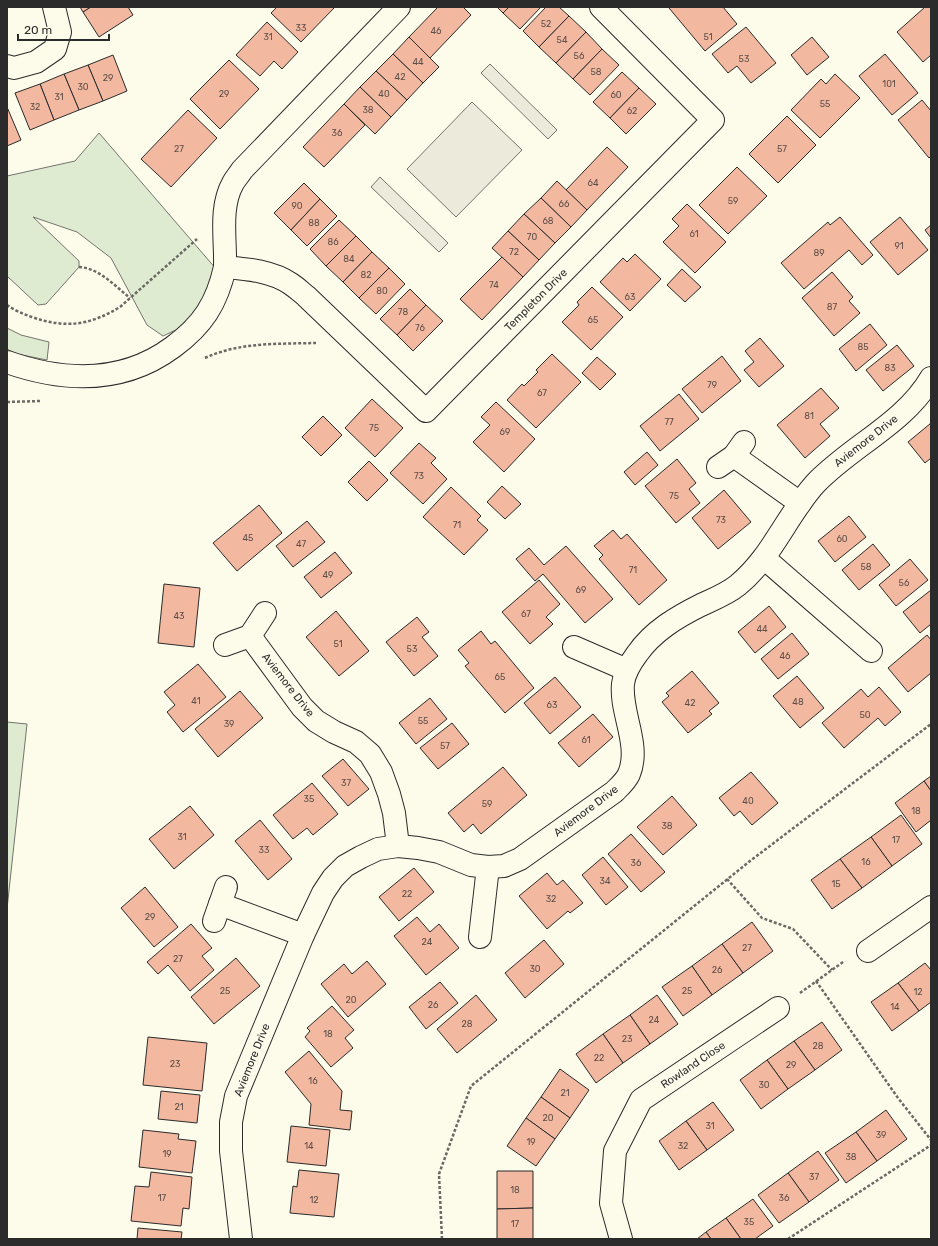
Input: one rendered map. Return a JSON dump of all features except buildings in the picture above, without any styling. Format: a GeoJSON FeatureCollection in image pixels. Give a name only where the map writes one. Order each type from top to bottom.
{"type":"FeatureCollection","features":[{"type":"Feature","properties":{"kind":"street"},"geometry":{"type":"LineString","coordinates":[[7,66],[14,68],[36,62],[55,49],[60,32],[54,7]]}},
{"type":"Feature","properties":{"kind":"street"},"geometry":{"type":"LineString","coordinates":[[7,362],[61,375],[102,376],[144,365],[162,355],[180,342],[195,328],[207,312],[215,299],[221,282],[225,267],[226,253],[224,226],[225,212],[227,198],[232,184],[242,170],[399,7]]}},
{"type":"Feature","properties":{"kind":"street","name":"Templeton Drive"},"geometry":{"type":"LineString","coordinates":[[225,267],[249,269],[270,274],[290,283],[306,296],[426,412],[713,120],[601,7]]}},
{"type":"Feature","properties":{"kind":"street","name":"Aviemore Drive"},"geometry":{"type":"LineString","coordinates":[[241,1239],[231,1151],[231,1122],[236,1096],[303,935],[323,893],[333,878],[345,866],[361,857],[378,849],[398,846],[439,852],[471,864],[488,867],[504,866],[520,859],[614,792],[623,784],[629,774],[632,762],[632,750],[623,683],[627,670],[637,654],[663,627],[680,616],[722,595],[738,585],[751,573],[764,558],[800,503],[816,484],[833,467],[896,418],[925,389],[931,378]]}},
{"type":"Feature","properties":{"kind":"street"},"geometry":{"type":"LineString","coordinates":[[732,455],[800,503]]}},
{"type":"Feature","properties":{"kind":"street"},"geometry":{"type":"LineString","coordinates":[[764,558],[870,651]]}},
{"type":"Feature","properties":{"kind":"street"},"geometry":{"type":"LineString","coordinates":[[226,644],[250,636],[265,613]]}},
{"type":"Feature","properties":{"kind":"street","name":"Aviemore Drive"},"geometry":{"type":"LineString","coordinates":[[250,636],[302,706],[316,721],[334,732],[356,742],[370,754],[380,772],[389,794],[394,813],[398,846]]}},
{"type":"Feature","properties":{"kind":"street"},"geometry":{"type":"LineString","coordinates":[[574,647],[627,670]]}},
{"type":"Feature","properties":{"kind":"street"},"geometry":{"type":"LineString","coordinates":[[480,937],[488,867]]}},
{"type":"Feature","properties":{"kind":"street"},"geometry":{"type":"LineString","coordinates":[[220,904],[303,935]]}},
{"type":"Feature","properties":{"kind":"street"},"geometry":{"type":"LineString","coordinates":[[868,951],[931,907]]}},
{"type":"Feature","properties":{"kind":"street","name":"Rowland Close"},"geometry":{"type":"LineString","coordinates":[[621,1239],[611,1203],[615,1151],[641,1100],[778,1008]]}},
{"type":"Feature","properties":{"kind":"path"},"geometry":{"type":"LineString","coordinates":[[7,305],[26,315],[44,321],[63,324],[76,324],[93,321],[108,315],[120,307],[203,234],[224,226]]}},
{"type":"Feature","properties":{"kind":"path"},"geometry":{"type":"LineString","coordinates":[[79,267],[95,271],[130,298]]}},
{"type":"Feature","properties":{"kind":"path"},"geometry":{"type":"LineString","coordinates":[[442,1239],[439,1174],[471,1086],[727,879],[931,724]]}},
{"type":"Feature","properties":{"kind":"path"},"geometry":{"type":"LineString","coordinates":[[727,879],[762,918],[793,929],[832,970]]}},
{"type":"Feature","properties":{"kind":"path"},"geometry":{"type":"LineString","coordinates":[[778,1008],[849,958],[868,951]]}},
{"type":"Feature","properties":{"kind":"path"},"geometry":{"type":"LineString","coordinates":[[816,982],[898,1098],[931,1140]]}},
{"type":"Feature","properties":{"kind":"path"},"geometry":{"type":"LineString","coordinates":[[790,1238],[931,1145]]}},
{"type":"Feature","properties":{"kind":"green space"},"geometry":{"type":"Polygon","coordinates":[[[99,133],[217,270],[206,298],[182,327],[163,336],[147,325],[111,258],[77,232],[33,217],[79,261],[79,267],[46,304],[38,305],[7,276],[7,176],[75,161],[99,133]]]}},
{"type":"Feature","properties":{"kind":"green space"},"geometry":{"type":"Polygon","coordinates":[[[7,328],[21,335],[49,342],[47,360],[17,354],[7,349],[7,328]]]}},
{"type":"Feature","properties":{"kind":"green space"},"geometry":{"type":"Polygon","coordinates":[[[7,722],[27,724],[7,909],[7,722]]]}},
{"type":"Feature","properties":{"kind":"shaded area"},"geometry":{"type":"Polygon","coordinates":[[[490,64],[557,130],[548,139],[481,73],[490,64]]]}},
{"type":"Feature","properties":{"kind":"shaded area"},"geometry":{"type":"Polygon","coordinates":[[[472,102],[522,150],[456,217],[407,169],[472,102]]]}},
{"type":"Feature","properties":{"kind":"shaded area"},"geometry":{"type":"Polygon","coordinates":[[[380,177],[448,243],[439,252],[371,187],[380,177]]]}}]}
